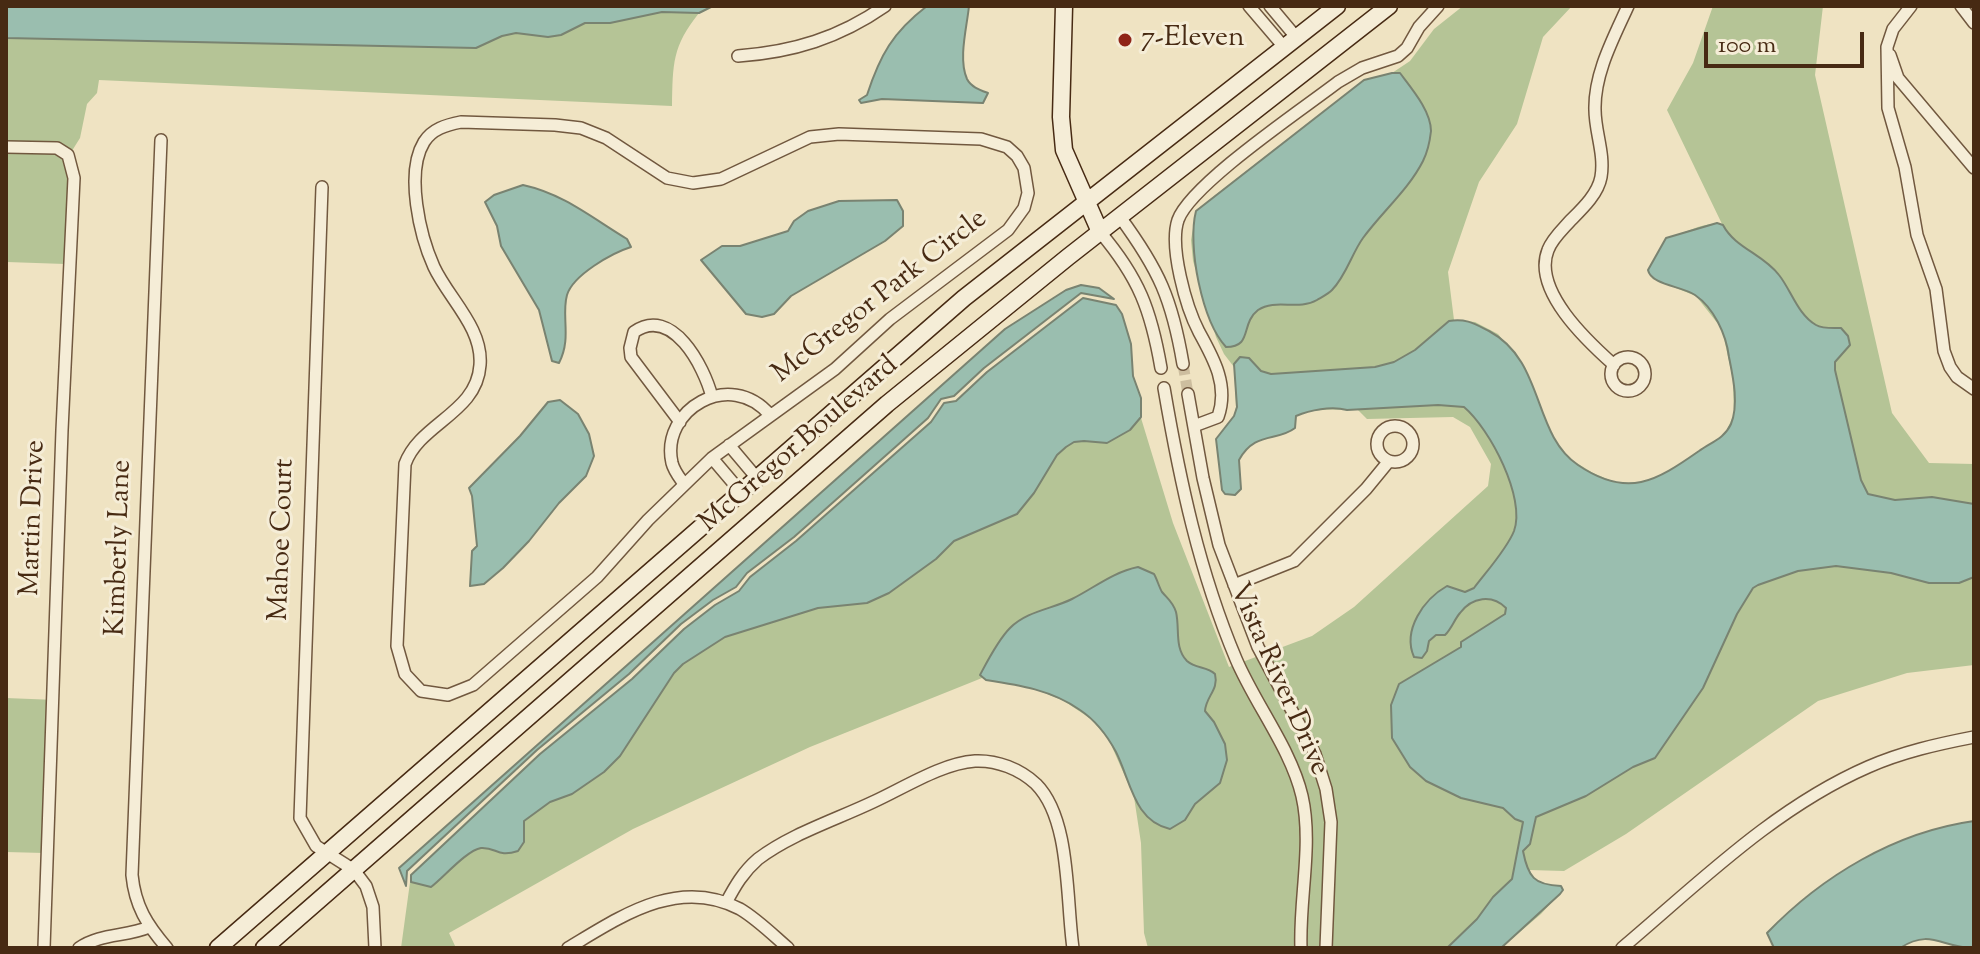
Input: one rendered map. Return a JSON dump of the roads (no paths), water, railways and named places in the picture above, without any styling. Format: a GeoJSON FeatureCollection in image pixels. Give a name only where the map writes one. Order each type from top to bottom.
{"type":"FeatureCollection","features":[{"type":"Feature","properties":{"kind":"main road"},"geometry":{"type":"LineString","coordinates":[[1064,6],[1061,117],[1064,150],[1100,232]]}},
{"type":"Feature","properties":{"kind":"main road","name":"McGregor Boulevard"},"geometry":{"type":"LineString","coordinates":[[218,948],[964,298],[1337,6]]}},
{"type":"Feature","properties":{"kind":"main road","name":"McGregor Boulevard"},"geometry":{"type":"LineString","coordinates":[[264,948],[887,404],[1100,232],[1389,6]]}},
{"type":"Feature","properties":{"kind":"main road"},"geometry":{"type":"LineString","coordinates":[[1087,204],[1120,217]]}},
{"type":"Feature","properties":{"kind":"street"},"geometry":{"type":"LineString","coordinates":[[738,56],[779,53],[804,45],[855,24],[885,6]]}},
{"type":"Feature","properties":{"kind":"street"},"geometry":{"type":"LineString","coordinates":[[1249,6],[1290,42]]}},
{"type":"Feature","properties":{"kind":"street"},"geometry":{"type":"LineString","coordinates":[[1270,6],[1290,42]]}},
{"type":"Feature","properties":{"kind":"street"},"geometry":{"type":"LineString","coordinates":[[1194,426],[1218,417],[1222,389],[1216,362],[1196,325],[1177,262],[1175,234],[1182,212],[1207,183],[1338,82],[1362,68],[1398,56],[1438,6]]}},
{"type":"Feature","properties":{"kind":"street"},"geometry":{"type":"LineString","coordinates":[[1614,365],[1591,343],[1556,300],[1547,284],[1544,266],[1551,242],[1589,200],[1601,179],[1601,149],[1595,115],[1596,89],[1628,6]]}},
{"type":"Feature","properties":{"kind":"street"},"geometry":{"type":"LineString","coordinates":[[1911,6],[1893,29],[1887,47],[1888,108],[1908,182],[1917,235],[1936,289],[1944,351],[1957,377],[1974,389]]}},
{"type":"Feature","properties":{"kind":"street"},"geometry":{"type":"LineString","coordinates":[[1961,6],[1974,23]]}},
{"type":"Feature","properties":{"kind":"street"},"geometry":{"type":"LineString","coordinates":[[1887,47],[1898,78],[1974,168]]}},
{"type":"Feature","properties":{"kind":"street","name":"McGregor Park Circle"},"geometry":{"type":"LineString","coordinates":[[461,122],[581,128],[606,138],[667,178],[693,183],[721,179],[799,140],[824,135],[981,139],[1007,147],[1017,156],[1024,168],[1028,193],[1024,208],[1016,220],[890,319],[835,369],[770,415],[712,458],[597,577],[473,685],[448,695],[434,695],[421,691],[405,674],[397,646],[405,464],[417,444],[468,398],[476,387],[481,363],[476,338],[439,277],[420,222],[417,166],[425,140],[436,130],[461,122]]}},
{"type":"Feature","properties":{"kind":"street","name":"Kimberly Lane"},"geometry":{"type":"LineString","coordinates":[[161,140],[132,863],[136,903],[149,927],[167,948]]}},
{"type":"Feature","properties":{"kind":"street","name":"Martin Drive"},"geometry":{"type":"LineString","coordinates":[[6,147],[57,148],[68,155],[74,178],[44,948]]}},
{"type":"Feature","properties":{"kind":"street","name":"Mahoe Court"},"geometry":{"type":"LineString","coordinates":[[322,187],[300,818],[316,846],[354,870]]}},
{"type":"Feature","properties":{"kind":"street"},"geometry":{"type":"LineString","coordinates":[[1120,217],[1148,255],[1167,293],[1176,322],[1183,364]]}},
{"type":"Feature","properties":{"kind":"street"},"geometry":{"type":"LineString","coordinates":[[1100,232],[1124,263],[1143,296],[1161,368]]}},
{"type":"Feature","properties":{"kind":"street"},"geometry":{"type":"LineString","coordinates":[[680,422],[631,357],[634,332],[650,324],[668,327],[700,365],[712,397]]}},
{"type":"Feature","properties":{"kind":"street","name":"Vista River Drive"},"geometry":{"type":"LineString","coordinates":[[1164,388],[1182,491],[1213,601],[1249,687],[1292,768],[1302,794],[1305,843],[1301,948]]}},
{"type":"Feature","properties":{"kind":"street"},"geometry":{"type":"LineString","coordinates":[[684,484],[674,470],[672,437],[680,422],[694,407],[712,397],[729,393],[750,397],[770,415]]}},
{"type":"Feature","properties":{"kind":"street","name":"Vista River Drive"},"geometry":{"type":"LineString","coordinates":[[1188,394],[1210,512],[1234,585],[1258,647],[1315,754],[1326,789],[1331,822],[1326,948]]}},
{"type":"Feature","properties":{"kind":"street"},"geometry":{"type":"LineString","coordinates":[[729,445],[756,477]]}},
{"type":"Feature","properties":{"kind":"street"},"geometry":{"type":"LineString","coordinates":[[712,458],[740,491]]}},
{"type":"Feature","properties":{"kind":"street"},"geometry":{"type":"LineString","coordinates":[[1234,585],[1294,561],[1366,489],[1389,461]]}},
{"type":"Feature","properties":{"kind":"street"},"geometry":{"type":"LineString","coordinates":[[1622,948],[1758,833],[1811,796],[1891,758],[1974,737]]}},
{"type":"Feature","properties":{"kind":"street"},"geometry":{"type":"LineString","coordinates":[[726,903],[746,870],[778,846],[951,766],[985,761],[1024,774],[1036,784],[1052,806],[1060,832],[1073,948]]}},
{"type":"Feature","properties":{"kind":"street"},"geometry":{"type":"LineString","coordinates":[[354,870],[366,886],[373,907],[375,948]]}},
{"type":"Feature","properties":{"kind":"street"},"geometry":{"type":"LineString","coordinates":[[568,948],[632,910],[687,896],[726,903],[749,915],[788,948]]}},
{"type":"Feature","properties":{"kind":"street"},"geometry":{"type":"LineString","coordinates":[[79,948],[99,938],[149,927]]}},
{"type":"Feature","properties":{"kind":"tunnel"},"geometry":{"type":"LineString","coordinates":[[1183,364],[1188,394]]}},
{"type":"Feature","properties":{"kind":"place","name":"7-Eleven"},"geometry":{"type":"Point","coordinates":[1125,40]}}]}
